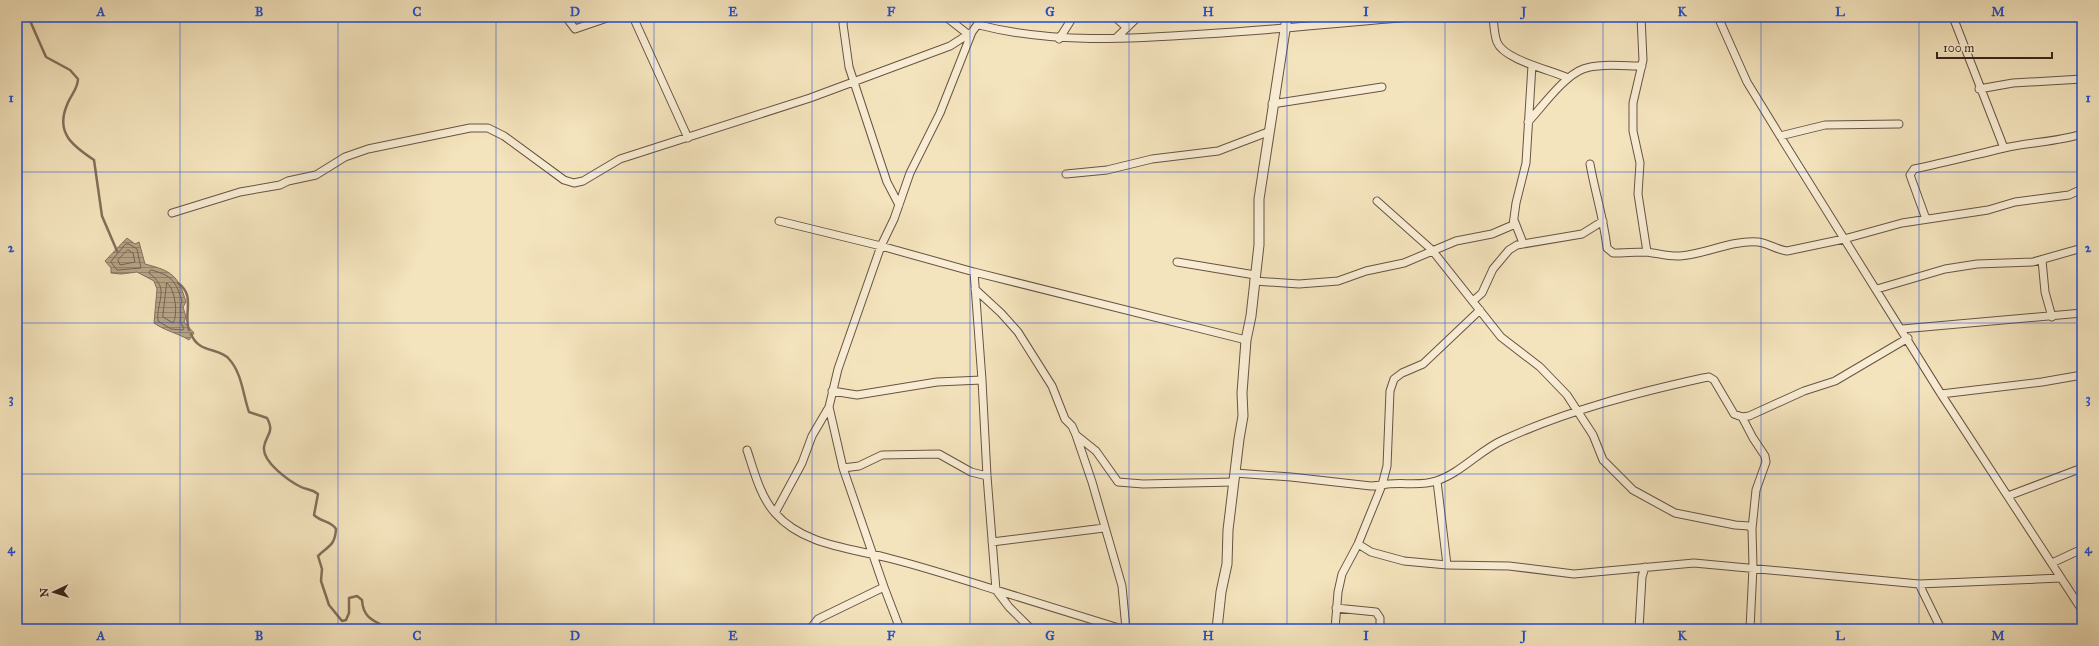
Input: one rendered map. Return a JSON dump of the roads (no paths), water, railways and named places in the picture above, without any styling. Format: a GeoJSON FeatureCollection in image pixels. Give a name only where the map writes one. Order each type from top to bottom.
{"type":"FeatureCollection","features":[{"type":"Feature","properties":{"kind":"street"},"geometry":{"type":"LineString","coordinates":[[566,17],[575,29],[610,17]]}},
{"type":"Feature","properties":{"kind":"street"},"geometry":{"type":"LineString","coordinates":[[630,17],[634,19],[688,138]]}},
{"type":"Feature","properties":{"kind":"street"},"geometry":{"type":"LineString","coordinates":[[844,17],[842,24],[849,67],[887,182],[899,206]]}},
{"type":"Feature","properties":{"kind":"street"},"geometry":{"type":"LineString","coordinates":[[946,17],[971,33]]}},
{"type":"Feature","properties":{"kind":"street"},"geometry":{"type":"LineString","coordinates":[[172,213],[240,192],[280,185],[288,181],[316,175],[345,157],[368,148],[470,128],[488,128],[504,136],[564,180],[574,183],[583,181],[620,160],[810,98],[950,46],[971,33],[983,17]]}},
{"type":"Feature","properties":{"kind":"street"},"geometry":{"type":"LineString","coordinates":[[1059,38],[1073,17]]}},
{"type":"Feature","properties":{"kind":"street"},"geometry":{"type":"LineString","coordinates":[[1116,17],[1127,28]]}},
{"type":"Feature","properties":{"kind":"street"},"geometry":{"type":"LineString","coordinates":[[1116,38],[1138,17]]}},
{"type":"Feature","properties":{"kind":"street"},"geometry":{"type":"LineString","coordinates":[[1217,629],[1221,592],[1227,564],[1234,478],[1243,416],[1242,393],[1246,340],[1250,325],[1260,226],[1259,200],[1272,104],[1287,17]]}},
{"type":"Feature","properties":{"kind":"street"},"geometry":{"type":"LineString","coordinates":[[978,25],[1011,33],[1059,38],[1116,38],[1284,29],[1410,17]]}},
{"type":"Feature","properties":{"kind":"street"},"geometry":{"type":"LineString","coordinates":[[1493,17],[1497,43],[1503,50],[1532,65],[1568,78]]}},
{"type":"Feature","properties":{"kind":"street"},"geometry":{"type":"LineString","coordinates":[[1641,17],[1644,53],[1633,103],[1634,131],[1640,163],[1638,194],[1639,206],[1647,252]]}},
{"type":"Feature","properties":{"kind":"street"},"geometry":{"type":"LineString","coordinates":[[1718,17],[1747,82],[1780,136],[1844,239],[1902,328],[1942,394],[2061,578],[2081,605]]}},
{"type":"Feature","properties":{"kind":"street"},"geometry":{"type":"LineString","coordinates":[[1953,17],[1979,89],[2004,148]]}},
{"type":"Feature","properties":{"kind":"street"},"geometry":{"type":"LineString","coordinates":[[775,513],[802,463],[812,436],[829,407],[832,391],[881,246],[899,206],[910,173],[940,113],[971,33]]}},
{"type":"Feature","properties":{"kind":"street"},"geometry":{"type":"LineString","coordinates":[[1178,262],[1254,278],[1298,284],[1338,281],[1366,271],[1382,269],[1404,263],[1456,241],[1492,234],[1513,225],[1516,202],[1526,163],[1532,65]]}},
{"type":"Feature","properties":{"kind":"street"},"geometry":{"type":"LineString","coordinates":[[1528,122],[1568,78],[1584,68],[1642,66]]}},
{"type":"Feature","properties":{"kind":"street"},"geometry":{"type":"LineString","coordinates":[[1979,89],[2013,83],[2082,79]]}},
{"type":"Feature","properties":{"kind":"street"},"geometry":{"type":"LineString","coordinates":[[1272,104],[1382,87]]}},
{"type":"Feature","properties":{"kind":"street"},"geometry":{"type":"LineString","coordinates":[[1780,136],[1825,125],[1899,124]]}},
{"type":"Feature","properties":{"kind":"street"},"geometry":{"type":"LineString","coordinates":[[1066,174],[1107,170],[1152,159],[1218,151],[1268,132]]}},
{"type":"Feature","properties":{"kind":"street"},"geometry":{"type":"LineString","coordinates":[[1926,219],[1910,175],[1914,169],[1969,158],[2004,148],[2051,140],[2062,140],[2082,134]]}},
{"type":"Feature","properties":{"kind":"street"},"geometry":{"type":"LineString","coordinates":[[1590,164],[1596,198],[1603,221],[1607,248],[1609,252],[1647,252],[1679,256],[1709,252],[1725,246],[1747,242],[1760,242],[1778,250],[1787,251],[1926,219],[1988,210],[2015,202],[2069,195],[2082,190]]}},
{"type":"Feature","properties":{"kind":"street"},"geometry":{"type":"LineString","coordinates":[[1376,201],[1432,250],[1501,337],[1540,367],[1567,395],[1593,435],[1603,460],[1633,490],[1675,513],[1749,526],[1752,529]]}},
{"type":"Feature","properties":{"kind":"street"},"geometry":{"type":"LineString","coordinates":[[1514,220],[1523,243]]}},
{"type":"Feature","properties":{"kind":"street"},"geometry":{"type":"LineString","coordinates":[[779,221],[881,246],[974,272],[1246,340]]}},
{"type":"Feature","properties":{"kind":"street"},"geometry":{"type":"LineString","coordinates":[[1473,302],[1482,293],[1493,269],[1509,250],[1523,243],[1582,234],[1603,221]]}},
{"type":"Feature","properties":{"kind":"street"},"geometry":{"type":"LineString","coordinates":[[1877,289],[1945,270],[1977,264],[2042,260],[2082,248]]}},
{"type":"Feature","properties":{"kind":"street"},"geometry":{"type":"LineString","coordinates":[[2042,260],[2046,292],[2052,317]]}},
{"type":"Feature","properties":{"kind":"street"},"geometry":{"type":"LineString","coordinates":[[974,272],[996,590],[1009,607],[1031,629]]}},
{"type":"Feature","properties":{"kind":"street"},"geometry":{"type":"LineString","coordinates":[[975,289],[992,304],[1018,332],[1052,386],[1065,419],[1072,426],[1076,435],[1092,482],[1104,528],[1122,586],[1126,629]]}},
{"type":"Feature","properties":{"kind":"street"},"geometry":{"type":"LineString","coordinates":[[1335,629],[1336,608],[1342,574],[1358,544],[1382,485],[1387,466],[1390,391],[1394,379],[1430,359],[1456,330],[1480,310]]}},
{"type":"Feature","properties":{"kind":"street"},"geometry":{"type":"LineString","coordinates":[[1902,328],[2052,317],[2082,313]]}},
{"type":"Feature","properties":{"kind":"street"},"geometry":{"type":"LineString","coordinates":[[1742,417],[1804,391],[1835,381],[1908,338]]}},
{"type":"Feature","properties":{"kind":"street"},"geometry":{"type":"LineString","coordinates":[[1942,394],[2042,382],[2082,375]]}},
{"type":"Feature","properties":{"kind":"street"},"geometry":{"type":"LineString","coordinates":[[1076,435],[1096,450],[1118,482],[1143,484],[1234,478],[1291,477],[1372,486],[1393,483],[1424,483],[1437,481],[1502,440],[1578,410],[1634,394],[1709,377],[1718,385],[1734,414],[1742,417],[1765,456],[1766,462],[1756,490],[1752,529],[1753,567],[1750,629]]}},
{"type":"Feature","properties":{"kind":"street"},"geometry":{"type":"LineString","coordinates":[[832,391],[857,395],[937,382],[982,380]]}},
{"type":"Feature","properties":{"kind":"street"},"geometry":{"type":"LineString","coordinates":[[829,407],[843,468],[884,588],[900,629]]}},
{"type":"Feature","properties":{"kind":"street"},"geometry":{"type":"LineString","coordinates":[[747,450],[763,496],[775,513],[790,526],[807,537],[826,544],[872,553],[1122,629]]}},
{"type":"Feature","properties":{"kind":"street"},"geometry":{"type":"LineString","coordinates":[[843,468],[859,466],[882,455],[939,454],[971,472],[987,476]]}},
{"type":"Feature","properties":{"kind":"street"},"geometry":{"type":"LineString","coordinates":[[2008,496],[2082,468]]}},
{"type":"Feature","properties":{"kind":"street"},"geometry":{"type":"LineString","coordinates":[[1437,481],[1447,565]]}},
{"type":"Feature","properties":{"kind":"street"},"geometry":{"type":"LineString","coordinates":[[992,542],[1104,528]]}},
{"type":"Feature","properties":{"kind":"street"},"geometry":{"type":"LineString","coordinates":[[1358,544],[1371,552],[1404,561],[1447,565],[1509,566],[1574,574],[1694,563],[1753,567],[1833,577],[1919,584],[2061,578]]}},
{"type":"Feature","properties":{"kind":"street"},"geometry":{"type":"LineString","coordinates":[[2052,563],[2082,549]]}},
{"type":"Feature","properties":{"kind":"street"},"geometry":{"type":"LineString","coordinates":[[1639,629],[1640,590],[1645,567]]}},
{"type":"Feature","properties":{"kind":"street"},"geometry":{"type":"LineString","coordinates":[[1919,584],[1941,629]]}},
{"type":"Feature","properties":{"kind":"street"},"geometry":{"type":"LineString","coordinates":[[810,629],[818,619],[884,588]]}},
{"type":"Feature","properties":{"kind":"street"},"geometry":{"type":"LineString","coordinates":[[1336,608],[1376,612],[1380,618],[1380,629]]}},
{"type":"Feature","properties":{"kind":"water"},"geometry":{"type":"Polygon","coordinates":[[[127,238],[135,244],[139,242],[145,264],[168,272],[177,280],[186,302],[183,307],[186,317],[184,322],[194,333],[189,340],[154,323],[157,289],[154,281],[137,272],[121,274],[111,273],[111,268],[105,261],[127,238]]]}},
{"type":"Feature","properties":{"kind":"waterway"},"geometry":{"type":"LineString","coordinates":[[30,17],[31,23],[46,57],[70,70],[78,79],[77,86],[68,102],[63,123],[68,138],[73,144],[94,160],[102,216],[117,251]]}},
{"type":"Feature","properties":{"kind":"waterway"},"geometry":{"type":"LineString","coordinates":[[178,283],[183,288],[188,299],[187,317],[189,330]]}},
{"type":"Feature","properties":{"kind":"waterway"},"geometry":{"type":"LineString","coordinates":[[191,334],[199,345],[225,355],[229,359],[237,371],[249,412],[267,418],[269,423],[270,430],[264,447],[267,459],[277,470],[290,480],[301,487],[314,491],[318,494],[314,515],[331,524],[336,529],[333,542],[318,556],[322,569],[321,581],[329,605],[342,621],[346,620],[349,613],[349,598],[357,596],[362,600],[367,615],[371,619],[390,629]]}}]}
